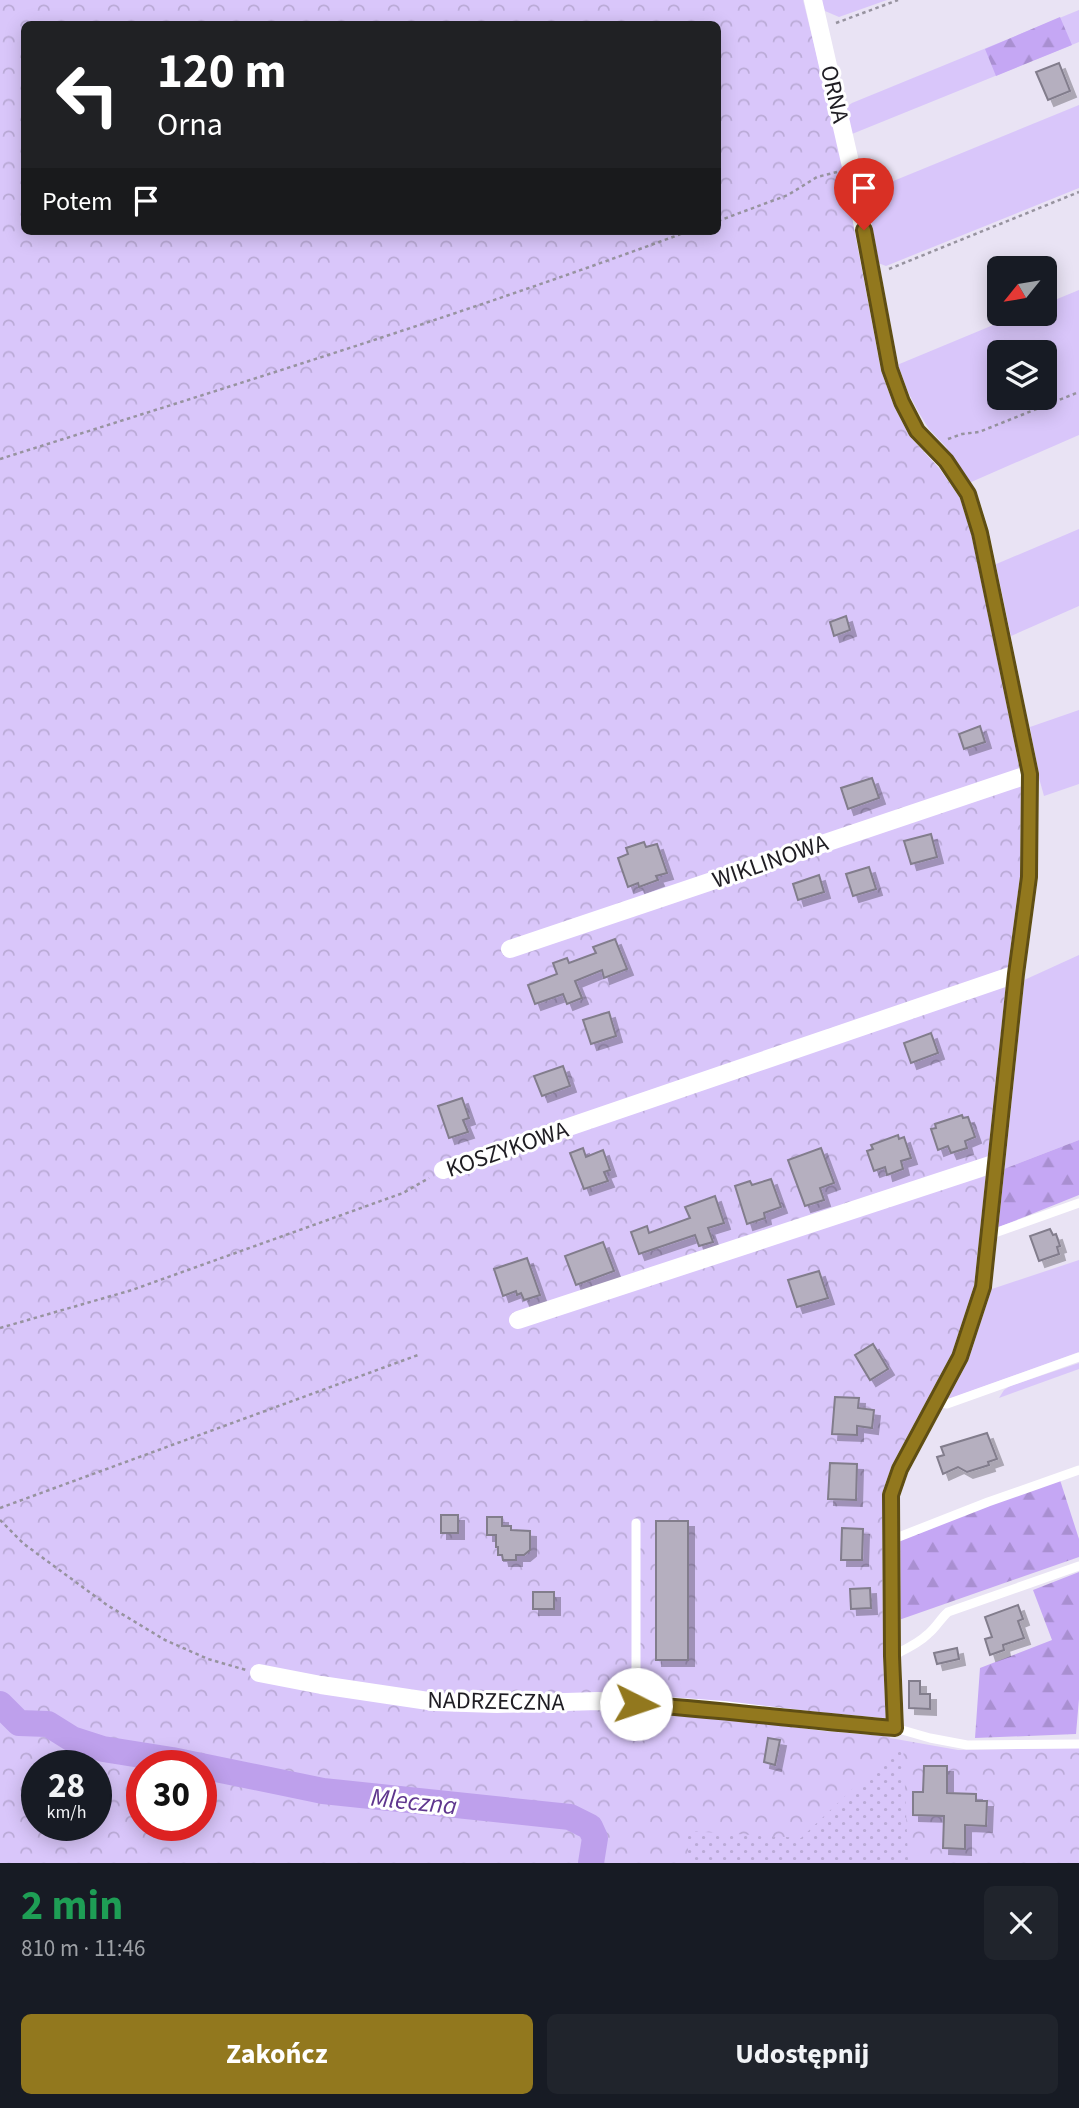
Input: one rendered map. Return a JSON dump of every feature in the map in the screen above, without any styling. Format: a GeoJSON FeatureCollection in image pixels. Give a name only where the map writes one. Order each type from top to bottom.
{"type":"FeatureCollection","features":[{"type":"Feature","properties":{"kind":"street","name":"ORNA"},"geometry":{"type":"LineString","coordinates":[[813,0],[852,172],[890,369],[902,402],[917,431],[946,461],[968,494],[980,533],[1030,774],[1029,877],[1016,974],[983,1287],[960,1357],[900,1469],[891,1495],[895,1728]]}},
{"type":"Feature","properties":{"kind":"street","name":"WIKLINOWA"},"geometry":{"type":"LineString","coordinates":[[510,949],[1030,774]]}},
{"type":"Feature","properties":{"kind":"street","name":"KOSZYKOWA"},"geometry":{"type":"LineString","coordinates":[[443,1170],[1016,974]]}},
{"type":"Feature","properties":{"kind":"street"},"geometry":{"type":"LineString","coordinates":[[518,1320],[996,1163]]}},
{"type":"Feature","properties":{"kind":"street","name":"NADRZECZNA"},"geometry":{"type":"LineString","coordinates":[[259,1673],[435,1702],[636,1704],[724,1710],[895,1728]]}},
{"type":"Feature","properties":{"kind":"lane"},"geometry":{"type":"LineString","coordinates":[[989,1235],[1079,1203]]}},
{"type":"Feature","properties":{"kind":"lane"},"geometry":{"type":"LineString","coordinates":[[936,1402],[947,1404],[1079,1357]]}},
{"type":"Feature","properties":{"kind":"lane"},"geometry":{"type":"LineString","coordinates":[[891,1540],[1079,1470]]}},
{"type":"Feature","properties":{"kind":"lane"},"geometry":{"type":"LineString","coordinates":[[636,1522],[636,1704]]}},
{"type":"Feature","properties":{"kind":"lane"},"geometry":{"type":"LineString","coordinates":[[892,1656],[930,1633],[948,1612],[1079,1566]]}},
{"type":"Feature","properties":{"kind":"lane","name":"NADRZECZNA"},"geometry":{"type":"LineString","coordinates":[[895,1728],[967,1745],[1079,1744]]}},
{"type":"Feature","properties":{"kind":"path"},"geometry":{"type":"LineString","coordinates":[[820,29],[898,0]]}},
{"type":"Feature","properties":{"kind":"path"},"geometry":{"type":"LineString","coordinates":[[721,219],[788,194],[817,177],[836,172],[852,172]]}},
{"type":"Feature","properties":{"kind":"path"},"geometry":{"type":"LineString","coordinates":[[873,275],[1079,192]]}},
{"type":"Feature","properties":{"kind":"path"},"geometry":{"type":"LineString","coordinates":[[0,459],[309,362],[604,263],[678,235]]}},
{"type":"Feature","properties":{"kind":"path"},"geometry":{"type":"LineString","coordinates":[[931,446],[962,434],[979,432],[1079,392]]}},
{"type":"Feature","properties":{"kind":"path","name":"KOSZYKOWA"},"geometry":{"type":"LineString","coordinates":[[0,1328],[132,1290],[403,1193],[443,1170]]}},
{"type":"Feature","properties":{"kind":"path"},"geometry":{"type":"LineString","coordinates":[[0,1508],[418,1355]]}},
{"type":"Feature","properties":{"kind":"path"},"geometry":{"type":"LineString","coordinates":[[0,1520],[24,1544],[69,1579],[154,1633],[208,1659],[259,1673]]}},
{"type":"Feature","properties":{"kind":"green space"},"geometry":{"type":"Polygon","coordinates":[[[0,0],[803,0],[847,177],[885,370],[930,453],[965,502],[1020,752],[1024,872],[975,1294],[956,1354],[888,1478],[890,1738],[958,1750],[1079,1748],[1079,1863],[0,1863],[0,0]]]}},
{"type":"Feature","properties":{"kind":"green space"},"geometry":{"type":"Polygon","coordinates":[[[821,0],[887,0],[839,17],[825,11],[821,0]]]}},
{"type":"Feature","properties":{"kind":"green space"},"geometry":{"type":"Polygon","coordinates":[[[1079,10],[1079,42],[852,134],[846,107],[852,103],[1079,10]]]}},
{"type":"Feature","properties":{"kind":"green space"},"geometry":{"type":"Polygon","coordinates":[[[1060,17],[1072,45],[996,76],[985,49],[1060,17]]]}},
{"type":"Feature","properties":{"kind":"green space"},"geometry":{"type":"Polygon","coordinates":[[[1079,105],[1079,188],[886,266],[878,263],[864,193],[1079,105]]]}},
{"type":"Feature","properties":{"kind":"green space"},"geometry":{"type":"Polygon","coordinates":[[[1079,290],[1079,435],[969,483],[946,447],[929,429],[919,413],[897,365],[991,326],[1057,326],[1057,299],[1079,290]]]}},
{"type":"Feature","properties":{"kind":"green space"},"geometry":{"type":"Polygon","coordinates":[[[1079,529],[1079,606],[1011,636],[994,565],[1079,529]]]}},
{"type":"Feature","properties":{"kind":"green space"},"geometry":{"type":"Polygon","coordinates":[[[1079,710],[1079,784],[1044,796],[1030,727],[1079,710]]]}},
{"type":"Feature","properties":{"kind":"green space"},"geometry":{"type":"Polygon","coordinates":[[[1079,955],[1079,1140],[1004,1169],[1022,981],[1079,955]]]}},
{"type":"Feature","properties":{"kind":"green space"},"geometry":{"type":"Polygon","coordinates":[[[1079,1140],[1079,1195],[994,1229],[1004,1169],[1079,1140]]]}},
{"type":"Feature","properties":{"kind":"green space"},"geometry":{"type":"Polygon","coordinates":[[[1079,1260],[1079,1352],[949,1399],[945,1398],[986,1291],[1079,1260]]]}},
{"type":"Feature","properties":{"kind":"green space"},"geometry":{"type":"Polygon","coordinates":[[[1079,1363],[1079,1369],[999,1398],[1010,1386],[1079,1363]]]}},
{"type":"Feature","properties":{"kind":"green space"},"geometry":{"type":"Polygon","coordinates":[[[1060,1480],[1079,1539],[1079,1557],[896,1621],[898,1540],[988,1504],[1060,1480]]]}},
{"type":"Feature","properties":{"kind":"green space"},"geometry":{"type":"Polygon","coordinates":[[[1079,1572],[1079,1699],[1076,1734],[975,1738],[980,1668],[1052,1640],[1033,1590],[1079,1572]]]}},
{"type":"Feature","properties":{"kind":"green space"},"geometry":{"type":"Polygon","coordinates":[[[903,1741],[908,1859],[951,1863],[688,1863],[688,1831],[801,1838],[903,1741]]]}},
{"type":"Feature","properties":{"kind":"building"},"geometry":{"type":"Polygon","coordinates":[[[1059,63],[1070,91],[1048,100],[1036,72],[1059,63]]]}},
{"type":"Feature","properties":{"kind":"building"},"geometry":{"type":"Polygon","coordinates":[[[846,616],[850,630],[834,636],[830,622],[846,616]]]}},
{"type":"Feature","properties":{"kind":"building"},"geometry":{"type":"Polygon","coordinates":[[[980,726],[985,742],[964,749],[959,734],[980,726]]]}},
{"type":"Feature","properties":{"kind":"building"},"geometry":{"type":"Polygon","coordinates":[[[872,778],[879,798],[848,809],[841,788],[872,778]]]}},
{"type":"Feature","properties":{"kind":"building"},"geometry":{"type":"Polygon","coordinates":[[[931,834],[937,857],[911,864],[904,841],[931,834]]]}},
{"type":"Feature","properties":{"kind":"building"},"geometry":{"type":"Polygon","coordinates":[[[644,842],[646,847],[657,844],[667,873],[656,876],[658,880],[639,887],[638,883],[628,887],[618,858],[628,854],[626,848],[644,842]]]}},
{"type":"Feature","properties":{"kind":"building"},"geometry":{"type":"Polygon","coordinates":[[[869,867],[876,889],[853,896],[846,874],[869,867]]]}},
{"type":"Feature","properties":{"kind":"building"},"geometry":{"type":"Polygon","coordinates":[[[819,875],[824,892],[798,900],[793,884],[819,875]]]}},
{"type":"Feature","properties":{"kind":"building"},"geometry":{"type":"Polygon","coordinates":[[[615,939],[627,969],[604,978],[602,970],[575,981],[582,998],[567,1004],[563,994],[535,1004],[528,985],[557,974],[553,963],[567,958],[569,963],[596,953],[593,947],[615,939]]]}},
{"type":"Feature","properties":{"kind":"building"},"geometry":{"type":"Polygon","coordinates":[[[609,1012],[616,1036],[591,1044],[583,1020],[609,1012]]]}},
{"type":"Feature","properties":{"kind":"building"},"geometry":{"type":"Polygon","coordinates":[[[931,1033],[938,1053],[911,1063],[904,1043],[931,1033]]]}},
{"type":"Feature","properties":{"kind":"building"},"geometry":{"type":"Polygon","coordinates":[[[563,1066],[570,1086],[542,1096],[534,1076],[563,1066]]]}},
{"type":"Feature","properties":{"kind":"building"},"geometry":{"type":"Polygon","coordinates":[[[462,1098],[469,1118],[463,1120],[468,1132],[449,1138],[438,1106],[462,1098]]]}},
{"type":"Feature","properties":{"kind":"building"},"geometry":{"type":"Polygon","coordinates":[[[962,1115],[963,1118],[968,1117],[975,1137],[965,1141],[967,1148],[951,1153],[948,1146],[938,1150],[931,1129],[936,1128],[935,1124],[962,1115]]]}},
{"type":"Feature","properties":{"kind":"building"},"geometry":{"type":"Polygon","coordinates":[[[898,1135],[899,1139],[904,1137],[911,1158],[901,1161],[903,1169],[887,1175],[885,1167],[874,1171],[867,1151],[873,1149],[871,1145],[898,1135]]]}},
{"type":"Feature","properties":{"kind":"building"},"geometry":{"type":"Polygon","coordinates":[[[583,1148],[586,1157],[603,1150],[610,1170],[604,1172],[608,1181],[584,1189],[570,1153],[583,1148]]]}},
{"type":"Feature","properties":{"kind":"building"},"geometry":{"type":"Polygon","coordinates":[[[821,1148],[834,1183],[820,1188],[824,1200],[805,1206],[788,1160],[821,1148]]]}},
{"type":"Feature","properties":{"kind":"building"},"geometry":{"type":"Polygon","coordinates":[[[771,1179],[781,1207],[764,1213],[765,1218],[747,1224],[735,1186],[750,1181],[752,1185],[771,1179]]]}},
{"type":"Feature","properties":{"kind":"building"},"geometry":{"type":"Polygon","coordinates":[[[715,1196],[724,1223],[708,1228],[713,1242],[699,1246],[695,1235],[639,1254],[631,1232],[647,1226],[649,1233],[690,1218],[685,1207],[715,1196]]]}},
{"type":"Feature","properties":{"kind":"building"},"geometry":{"type":"Polygon","coordinates":[[[1050,1229],[1053,1235],[1056,1234],[1060,1246],[1057,1247],[1059,1254],[1039,1261],[1030,1236],[1050,1229]]]}},
{"type":"Feature","properties":{"kind":"building"},"geometry":{"type":"Polygon","coordinates":[[[603,1242],[614,1271],[576,1285],[565,1256],[603,1242]]]}},
{"type":"Feature","properties":{"kind":"building"},"geometry":{"type":"Polygon","coordinates":[[[527,1258],[540,1295],[524,1300],[521,1293],[517,1295],[516,1291],[503,1296],[494,1269],[527,1258]]]}},
{"type":"Feature","properties":{"kind":"building"},"geometry":{"type":"Polygon","coordinates":[[[819,1271],[828,1298],[797,1307],[788,1280],[819,1271]]]}},
{"type":"Feature","properties":{"kind":"building"},"geometry":{"type":"Polygon","coordinates":[[[873,1344],[888,1369],[870,1380],[855,1355],[873,1344]]]}},
{"type":"Feature","properties":{"kind":"building"},"geometry":{"type":"Polygon","coordinates":[[[835,1397],[859,1398],[858,1408],[874,1410],[872,1428],[857,1426],[857,1435],[832,1434],[835,1397]]]}},
{"type":"Feature","properties":{"kind":"building"},"geometry":{"type":"Polygon","coordinates":[[[987,1433],[997,1459],[988,1462],[989,1465],[967,1472],[958,1467],[943,1474],[937,1457],[944,1455],[941,1447],[987,1433]]]}},
{"type":"Feature","properties":{"kind":"building"},"geometry":{"type":"Polygon","coordinates":[[[830,1463],[857,1464],[856,1500],[828,1499],[830,1463]]]}},
{"type":"Feature","properties":{"kind":"building"},"geometry":{"type":"Polygon","coordinates":[[[441,1515],[458,1515],[458,1533],[441,1533],[441,1515]]]}},
{"type":"Feature","properties":{"kind":"building"},"geometry":{"type":"Polygon","coordinates":[[[487,1517],[502,1517],[502,1526],[511,1526],[511,1530],[530,1531],[530,1550],[524,1555],[516,1555],[516,1560],[503,1560],[502,1555],[498,1555],[496,1535],[487,1535],[487,1517]]]}},
{"type":"Feature","properties":{"kind":"building"},"geometry":{"type":"Polygon","coordinates":[[[656,1521],[688,1521],[688,1660],[656,1660],[656,1521]]]}},
{"type":"Feature","properties":{"kind":"building"},"geometry":{"type":"Polygon","coordinates":[[[842,1528],[863,1529],[862,1560],[841,1560],[842,1528]]]}},
{"type":"Feature","properties":{"kind":"building"},"geometry":{"type":"Polygon","coordinates":[[[870,1588],[871,1608],[851,1609],[850,1589],[870,1588]]]}},
{"type":"Feature","properties":{"kind":"building"},"geometry":{"type":"Polygon","coordinates":[[[533,1592],[554,1592],[554,1609],[533,1609],[533,1592]]]}},
{"type":"Feature","properties":{"kind":"building"},"geometry":{"type":"Polygon","coordinates":[[[1018,1605],[1023,1619],[1018,1621],[1024,1638],[1003,1645],[1004,1650],[990,1655],[985,1639],[992,1637],[985,1617],[1018,1605]]]}},
{"type":"Feature","properties":{"kind":"building"},"geometry":{"type":"Polygon","coordinates":[[[957,1648],[959,1659],[937,1664],[934,1653],[957,1648]]]}},
{"type":"Feature","properties":{"kind":"building"},"geometry":{"type":"Polygon","coordinates":[[[909,1681],[920,1681],[920,1694],[930,1694],[930,1709],[909,1708],[909,1681]]]}},
{"type":"Feature","properties":{"kind":"building"},"geometry":{"type":"Polygon","coordinates":[[[768,1738],[780,1740],[775,1765],[764,1762],[768,1738]]]}},
{"type":"Feature","properties":{"kind":"building"},"geometry":{"type":"Polygon","coordinates":[[[924,1766],[947,1766],[947,1793],[976,1794],[976,1801],[987,1801],[986,1826],[965,1825],[965,1849],[943,1848],[944,1816],[913,1815],[913,1792],[923,1792],[924,1766]]]}},
{"type":"Feature","properties":{"kind":"waterway","name":"Mleczna"},"geometry":{"type":"LineString","coordinates":[[0,1704],[19,1723],[48,1724],[72,1739],[103,1749],[172,1760],[323,1791],[570,1817],[590,1827],[595,1838],[591,1863]]}},
{"type":"Feature","properties":{"kind":"route"},"geometry":{"type":"LineString","coordinates":[[636,1704],[724,1710],[895,1728],[891,1495],[900,1469],[960,1357],[983,1287],[1016,974],[1029,877],[1030,774],[980,533],[968,494],[946,461],[917,431],[902,402],[890,369],[864,230]]}}]}
